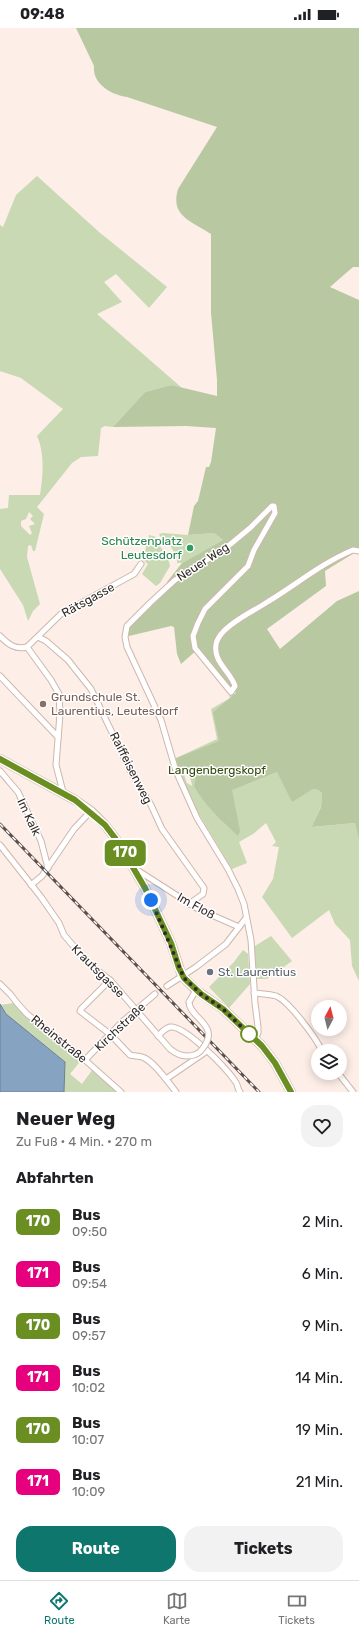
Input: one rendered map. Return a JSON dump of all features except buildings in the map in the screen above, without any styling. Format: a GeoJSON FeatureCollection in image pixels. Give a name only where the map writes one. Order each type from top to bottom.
{"type":"FeatureCollection","features":[{"type":"Feature","properties":{"kind":"main road"},"geometry":{"type":"LineString","coordinates":[[0,759],[62,792],[91,811],[115,837],[134,868],[166,932],[182,976],[196,990],[223,1009],[265,1050],[275,1063],[291,1092]]}},
{"type":"Feature","properties":{"kind":"street","name":"Neuer Weg"},"geometry":{"type":"LineString","coordinates":[[254,1039],[258,1033],[258,1027],[254,993],[251,940],[238,889],[197,818],[176,771],[160,720],[127,647],[125,631],[127,626],[175,580],[227,547],[250,528],[272,506],[274,506],[275,513],[254,550],[248,566],[205,609],[198,623],[194,636],[194,648],[231,692],[235,686],[234,682],[216,655],[216,645],[222,632],[318,568],[353,550],[359,552]]}},
{"type":"Feature","properties":{"kind":"street","name":"Rätsgasse"},"geometry":{"type":"LineString","coordinates":[[27,647],[61,614],[134,574],[141,564]]}},
{"type":"Feature","properties":{"kind":"street"},"geometry":{"type":"LineString","coordinates":[[0,636],[12,647],[22,649],[27,647],[59,694],[60,714],[56,766],[62,792]]}},
{"type":"Feature","properties":{"kind":"street","name":"Raiffeisenweg"},"geometry":{"type":"LineString","coordinates":[[38,637],[46,641],[68,660],[91,689],[133,776],[151,805],[162,829],[204,888],[203,894],[189,904]]}},
{"type":"Feature","properties":{"kind":"street"},"geometry":{"type":"LineString","coordinates":[[0,676],[58,737]]}},
{"type":"Feature","properties":{"kind":"street","name":"Im Kalk"},"geometry":{"type":"LineString","coordinates":[[0,771],[18,792],[41,841],[48,868]]}},
{"type":"Feature","properties":{"kind":"street"},"geometry":{"type":"LineString","coordinates":[[31,885],[42,876],[74,829],[91,811]]}},
{"type":"Feature","properties":{"kind":"street","name":"Krautsgasse"},"geometry":{"type":"LineString","coordinates":[[0,845],[55,917],[64,935],[88,962],[110,980],[170,1049],[179,1055],[190,1056],[200,1051],[206,1043],[208,1036],[206,1026],[191,1009],[189,1002],[196,990]]}},
{"type":"Feature","properties":{"kind":"street","name":"Im Floß"},"geometry":{"type":"LineString","coordinates":[[134,868],[146,874],[189,904],[239,927]]}},
{"type":"Feature","properties":{"kind":"street"},"geometry":{"type":"LineString","coordinates":[[167,986],[226,944],[246,918]]}},
{"type":"Feature","properties":{"kind":"street"},"geometry":{"type":"LineString","coordinates":[[110,980],[81,1009],[80,1012],[109,1034],[130,1055],[145,1058],[166,1079],[176,1092]]}},
{"type":"Feature","properties":{"kind":"street","name":"Rheinstraße"},"geometry":{"type":"LineString","coordinates":[[0,984],[27,1014],[86,1060],[120,1092]]}},
{"type":"Feature","properties":{"kind":"street"},"geometry":{"type":"LineString","coordinates":[[254,993],[274,995],[281,999],[305,1025],[317,1044]]}},
{"type":"Feature","properties":{"kind":"street","name":"Kirchstraße"},"geometry":{"type":"LineString","coordinates":[[86,1060],[109,1034],[155,994]]}},
{"type":"Feature","properties":{"kind":"street"},"geometry":{"type":"LineString","coordinates":[[158,1036],[166,1028],[171,1027],[182,1030],[207,1051],[235,1080],[237,1091]]}},
{"type":"Feature","properties":{"kind":"street"},"geometry":{"type":"LineString","coordinates":[[166,1079],[207,1051]]}},
{"type":"Feature","properties":{"kind":"street"},"geometry":{"type":"LineString","coordinates":[[344,1080],[353,1092]]}},
{"type":"Feature","properties":{"kind":"green space","name":"Langenbergskopf"},"geometry":{"type":"Polygon","coordinates":[[[76,28],[359,28],[359,267],[353,267],[330,287],[359,300],[359,550],[325,571],[326,586],[267,629],[280,649],[337,601],[359,591],[359,841],[355,823],[312,827],[321,807],[322,793],[313,789],[292,802],[277,772],[232,790],[240,831],[238,836],[214,812],[198,793],[194,786],[194,774],[190,770],[178,768],[174,759],[219,741],[213,712],[236,693],[197,650],[181,664],[177,654],[174,627],[171,626],[129,636],[129,628],[166,592],[167,582],[182,563],[223,540],[214,533],[188,535],[194,506],[198,501],[206,467],[209,467],[211,462],[216,428],[186,426],[113,427],[145,392],[171,385],[217,396],[211,313],[211,234],[184,217],[177,206],[176,198],[178,189],[217,127],[115,94],[104,88],[96,78],[94,66],[76,28]]]}},
{"type":"Feature","properties":{"kind":"green space"},"geometry":{"type":"Polygon","coordinates":[[[37,176],[99,232],[167,287],[149,308],[116,274],[104,282],[122,302],[97,314],[182,388],[171,385],[145,392],[113,427],[105,426],[101,428],[98,456],[81,457],[72,463],[37,507],[44,514],[35,551],[33,551],[31,545],[28,546],[27,557],[40,604],[33,611],[28,621],[23,605],[0,569],[0,509],[8,508],[9,495],[40,495],[42,457],[40,443],[37,436],[63,409],[21,378],[0,371],[0,225],[3,227],[16,195],[37,176]],[[29,512],[26,519],[21,521],[21,526],[30,535],[32,533],[29,526],[35,524],[30,519],[33,516],[29,512]]]}},
{"type":"Feature","properties":{"kind":"green space","name":"Schützenplatz Leutesdorf"},"geometry":{"type":"Polygon","coordinates":[[[214,533],[223,540],[182,563],[177,563],[177,558],[169,543],[165,545],[159,534],[188,535],[214,533]]]}},
{"type":"Feature","properties":{"kind":"green space"},"geometry":{"type":"Polygon","coordinates":[[[149,535],[156,537],[155,539],[168,558],[170,566],[160,583],[156,586],[142,574],[148,564],[143,560],[149,535]]]}},
{"type":"Feature","properties":{"kind":"green space","name":"Langenbergskopf"},"geometry":{"type":"Polygon","coordinates":[[[262,669],[244,785],[277,772],[322,793],[321,806],[313,827],[355,823],[359,841],[359,981],[352,966],[350,940],[335,924],[329,910],[292,938],[262,897],[273,879],[279,847],[272,846],[276,842],[266,823],[253,834],[239,842],[247,863],[232,869],[197,811],[181,776],[184,775],[187,783],[192,786],[189,777],[183,770],[177,767],[174,759],[217,739],[211,709],[230,698],[229,694],[235,694],[237,690],[262,669]]]}},
{"type":"Feature","properties":{"kind":"green space"},"geometry":{"type":"Polygon","coordinates":[[[271,936],[292,961],[267,979],[255,979],[255,946],[271,936]]]}},
{"type":"Feature","properties":{"kind":"green space"},"geometry":{"type":"Polygon","coordinates":[[[243,950],[248,954],[250,984],[229,1008],[209,987],[234,962],[243,950]]]}},
{"type":"Feature","properties":{"kind":"green space"},"geometry":{"type":"Polygon","coordinates":[[[14,1003],[82,1059],[70,1074],[82,1084],[93,1069],[119,1092],[64,1092],[65,1062],[6,1014],[0,1005],[14,1003]]]}},
{"type":"Feature","properties":{"kind":"water"},"geometry":{"type":"Polygon","coordinates":[[[0,1004],[6,1014],[65,1062],[64,1092],[0,1092],[0,1004]]]}},
{"type":"Feature","properties":{"kind":"railway"},"geometry":{"type":"LineString","coordinates":[[0,824],[259,1092]]}},
{"type":"Feature","properties":{"kind":"bus line","name":"170"},"geometry":{"type":"LineString","coordinates":[[0,759],[52,786],[82,804],[91,811],[112,833],[145,888],[171,943],[180,972],[184,978],[201,994],[223,1009],[262,1046],[275,1063],[291,1092]]}},
{"type":"Feature","properties":{"kind":"place","name":"Schützenplatz Leutesdorf"},"geometry":{"type":"Point","coordinates":[190,548]}},
{"type":"Feature","properties":{"kind":"place","name":"Grundschule St. Laurentius, Leutesdorf"},"geometry":{"type":"Point","coordinates":[43,704]}},
{"type":"Feature","properties":{"kind":"place","name":"St. Laurentius"},"geometry":{"type":"Point","coordinates":[210,972]}},
{"type":"Feature","properties":{"kind":"route"},"geometry":{"type":"LineString","coordinates":[[151,900],[171,943],[180,972],[184,978],[201,994],[223,1009],[249,1034]]}}]}
